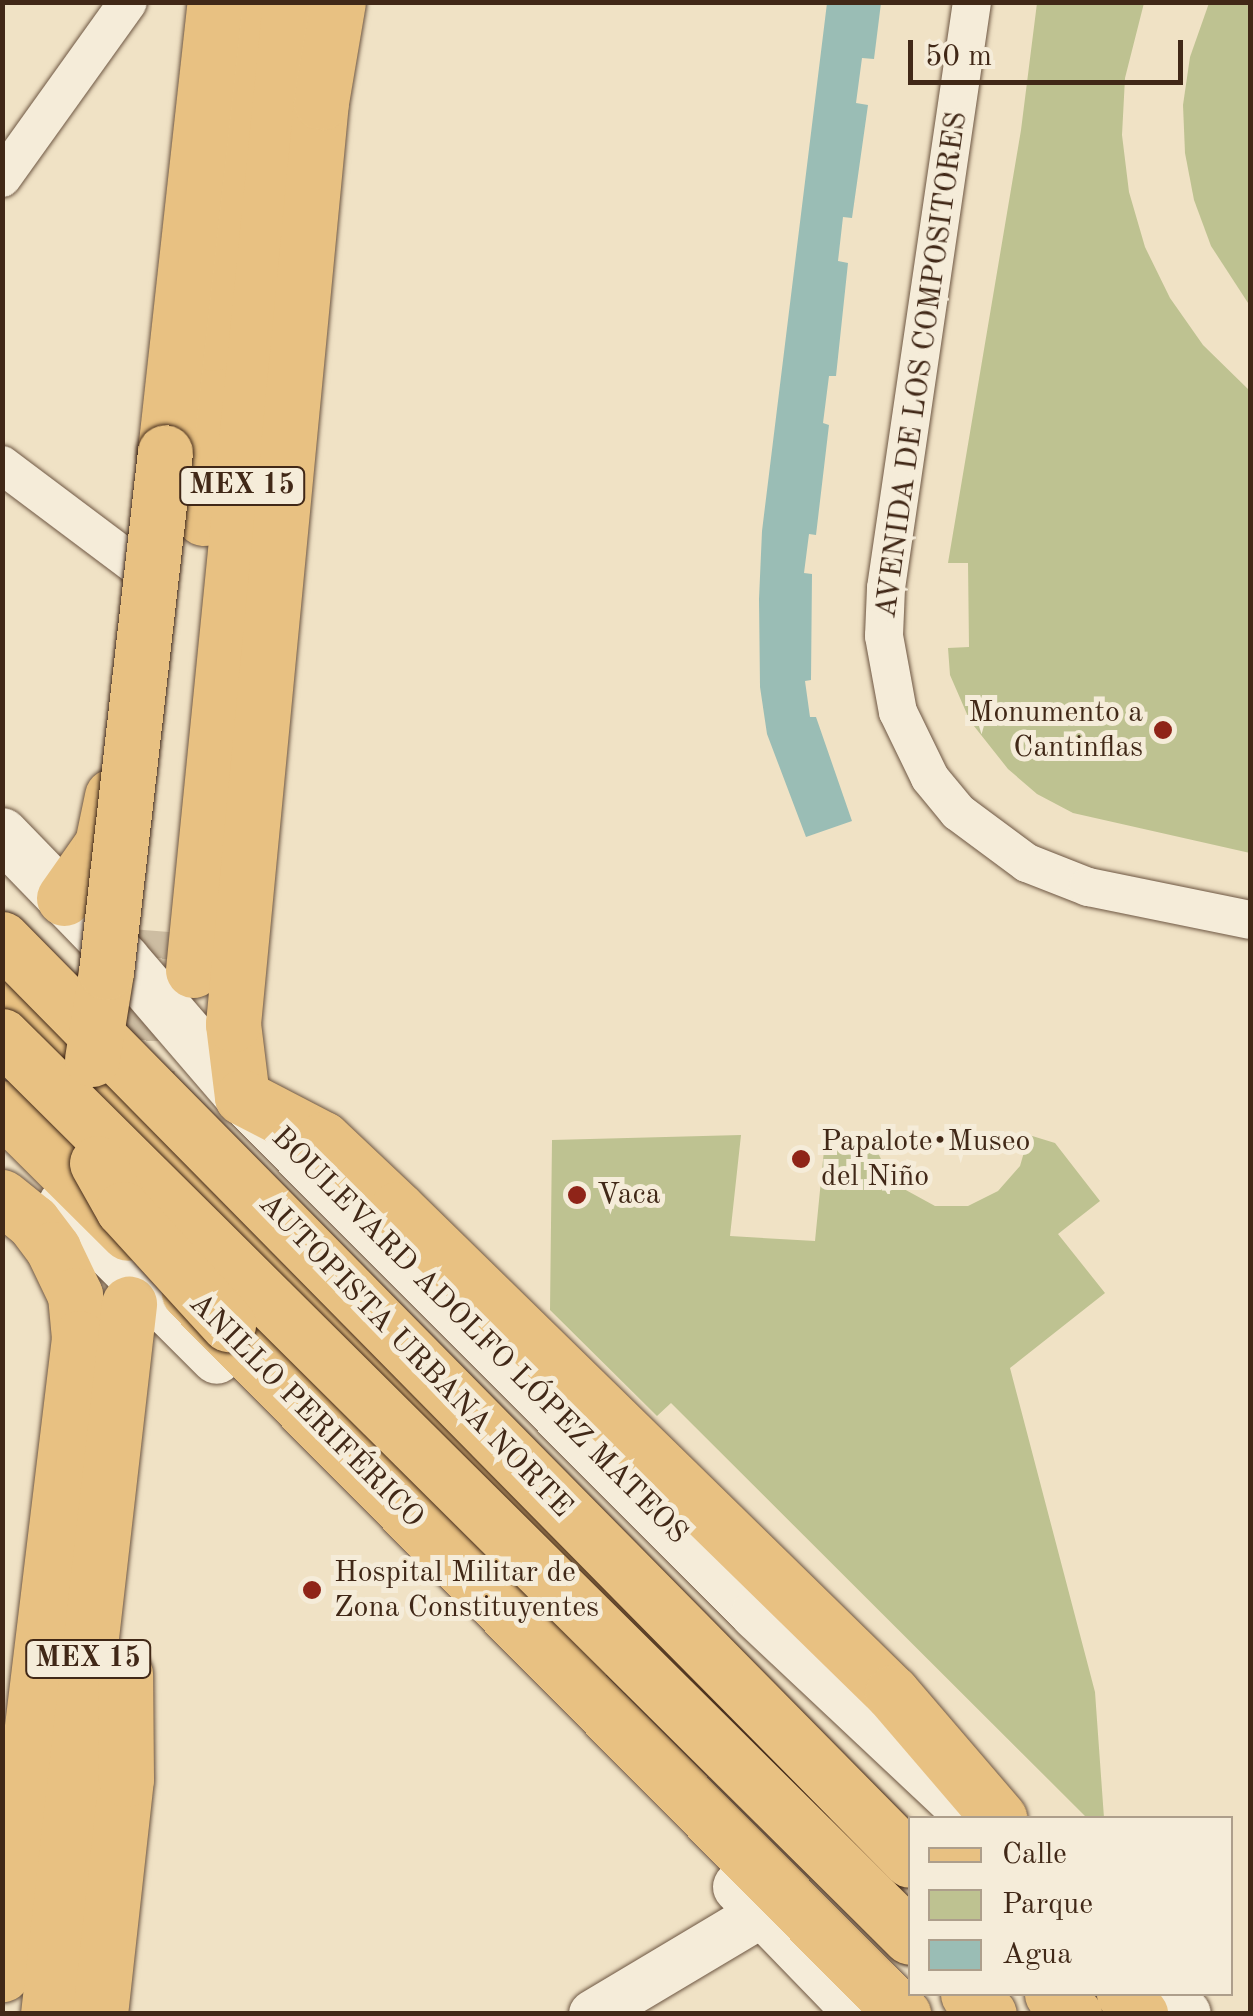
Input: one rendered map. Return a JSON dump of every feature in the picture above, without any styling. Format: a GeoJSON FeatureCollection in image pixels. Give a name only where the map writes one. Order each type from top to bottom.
{"type":"FeatureCollection","features":[{"type":"Feature","properties":{"kind":"main road"},"geometry":{"type":"LineString","coordinates":[[64,898],[93,862],[108,823],[139,568],[195,2]]}},
{"type":"Feature","properties":{"kind":"main road"},"geometry":{"type":"LineString","coordinates":[[215,2],[106,972],[87,1089],[86,1134],[100,1170],[123,1209],[228,1324],[917,2014]]}},
{"type":"Feature","properties":{"kind":"main road","name":"MEX 15"},"geometry":{"type":"LineString","coordinates":[[247,2],[214,343],[176,951],[290,2]]}},
{"type":"Feature","properties":{"kind":"main road"},"geometry":{"type":"LineString","coordinates":[[338,2],[322,102],[235,1006],[242,1097],[323,1140],[458,1267],[892,1693],[998,1816]]}},
{"type":"Feature","properties":{"kind":"main road","name":"BOULEVARD ADOLFO LÓPEZ MATEOS"},"geometry":{"type":"LineString","coordinates":[[2,834],[242,1097],[756,1614],[974,1816]]}},
{"type":"Feature","properties":{"kind":"main road","name":"AUTOPISTA URBANA NORTE"},"geometry":{"type":"LineString","coordinates":[[2,939],[908,1858]]}},
{"type":"Feature","properties":{"kind":"main road"},"geometry":{"type":"LineString","coordinates":[[2,985],[646,1632],[908,1866]]}},
{"type":"Feature","properties":{"kind":"main road","name":"AUTOPISTA URBANA NORTE"},"geometry":{"type":"LineString","coordinates":[[2,1036],[908,1934]]}},
{"type":"Feature","properties":{"kind":"main road","name":"ANILLO PERIFÉRICO"},"geometry":{"type":"LineString","coordinates":[[2,1108],[904,2014]]}},
{"type":"Feature","properties":{"kind":"main road"},"geometry":{"type":"LineString","coordinates":[[2,1144],[862,2014]]}},
{"type":"Feature","properties":{"kind":"main road"},"geometry":{"type":"LineString","coordinates":[[2,1197],[33,1222],[54,1248],[75,1295],[79,1338],[2,1974]]}},
{"type":"Feature","properties":{"kind":"main road","name":"MEX 15"},"geometry":{"type":"LineString","coordinates":[[48,2014],[146,1322],[125,1674],[78,2014]]}},
{"type":"Feature","properties":{"kind":"main road"},"geometry":{"type":"LineString","coordinates":[[100,2014],[126,1779],[125,1674]]}},
{"type":"Feature","properties":{"kind":"main road"},"geometry":{"type":"LineString","coordinates":[[684,1791],[789,1922],[876,2014]]}},
{"type":"Feature","properties":{"kind":"main road"},"geometry":{"type":"LineString","coordinates":[[970,1996],[989,2014]]}},
{"type":"Feature","properties":{"kind":"main road"},"geometry":{"type":"LineString","coordinates":[[1054,1996],[1074,2014]]}},
{"type":"Feature","properties":{"kind":"main road"},"geometry":{"type":"LineString","coordinates":[[1166,1996],[1185,2014]]}},
{"type":"Feature","properties":{"kind":"street"},"geometry":{"type":"LineString","coordinates":[[2,178],[128,2]]}},
{"type":"Feature","properties":{"kind":"street","name":"AVENIDA DE LOS COMPOSITORES"},"geometry":{"type":"LineString","coordinates":[[972,2],[886,588],[886,655],[898,712],[930,778],[958,812],[1027,863],[1088,887],[1250,920]]}},
{"type":"Feature","properties":{"kind":"street"},"geometry":{"type":"LineString","coordinates":[[2,465],[139,568]]}},
{"type":"Feature","properties":{"kind":"street"},"geometry":{"type":"LineString","coordinates":[[593,2014],[764,1912]]}},
{"type":"Feature","properties":{"kind":"green space"},"geometry":{"type":"Polygon","coordinates":[[[1037,3],[1144,3],[1125,78],[1122,135],[1129,192],[1145,247],[1170,298],[1203,345],[1250,391],[1250,853],[1073,813],[1037,794],[1008,769],[970,721],[950,675],[948,648],[969,647],[968,563],[948,563],[1021,130],[1037,3]]]}},
{"type":"Feature","properties":{"kind":"green space"},"geometry":{"type":"Polygon","coordinates":[[[1209,3],[1250,3],[1250,306],[1211,246],[1194,200],[1185,153],[1183,105],[1190,57],[1209,3]]]}},
{"type":"Feature","properties":{"kind":"green space"},"geometry":{"type":"Polygon","coordinates":[[[741,1135],[730,1236],[815,1241],[824,1150],[873,1143],[893,1183],[935,1206],[968,1206],[998,1191],[1020,1166],[1029,1135],[1055,1143],[1100,1201],[1058,1234],[1105,1293],[1010,1368],[1095,1692],[1104,1816],[1085,1816],[671,1403],[657,1416],[550,1310],[552,1140],[741,1135]]]}},
{"type":"Feature","properties":{"kind":"water"},"geometry":{"type":"Polygon","coordinates":[[[827,3],[881,3],[874,59],[862,58],[856,103],[868,105],[852,218],[843,217],[838,261],[848,263],[836,376],[829,376],[823,423],[829,425],[816,535],[809,534],[804,573],[812,574],[811,680],[805,681],[810,717],[816,717],[852,821],[806,837],[767,734],[760,687],[759,599],[762,531],[827,3]]]}},
{"type":"Feature","properties":{"kind":"tunnel"},"geometry":{"type":"LineString","coordinates":[[143,1123],[158,931]]}},
{"type":"Feature","properties":{"kind":"place","name":"Monumento a Cantinflas"},"geometry":{"type":"Point","coordinates":[1163,730]}},
{"type":"Feature","properties":{"kind":"place","name":"Papalote•Museo del Niño"},"geometry":{"type":"Point","coordinates":[801,1159]}},
{"type":"Feature","properties":{"kind":"place","name":"Vaca"},"geometry":{"type":"Point","coordinates":[577,1195]}},
{"type":"Feature","properties":{"kind":"place","name":"Hospital Militar de Zona Constituyentes"},"geometry":{"type":"Point","coordinates":[312,1590]}}]}
